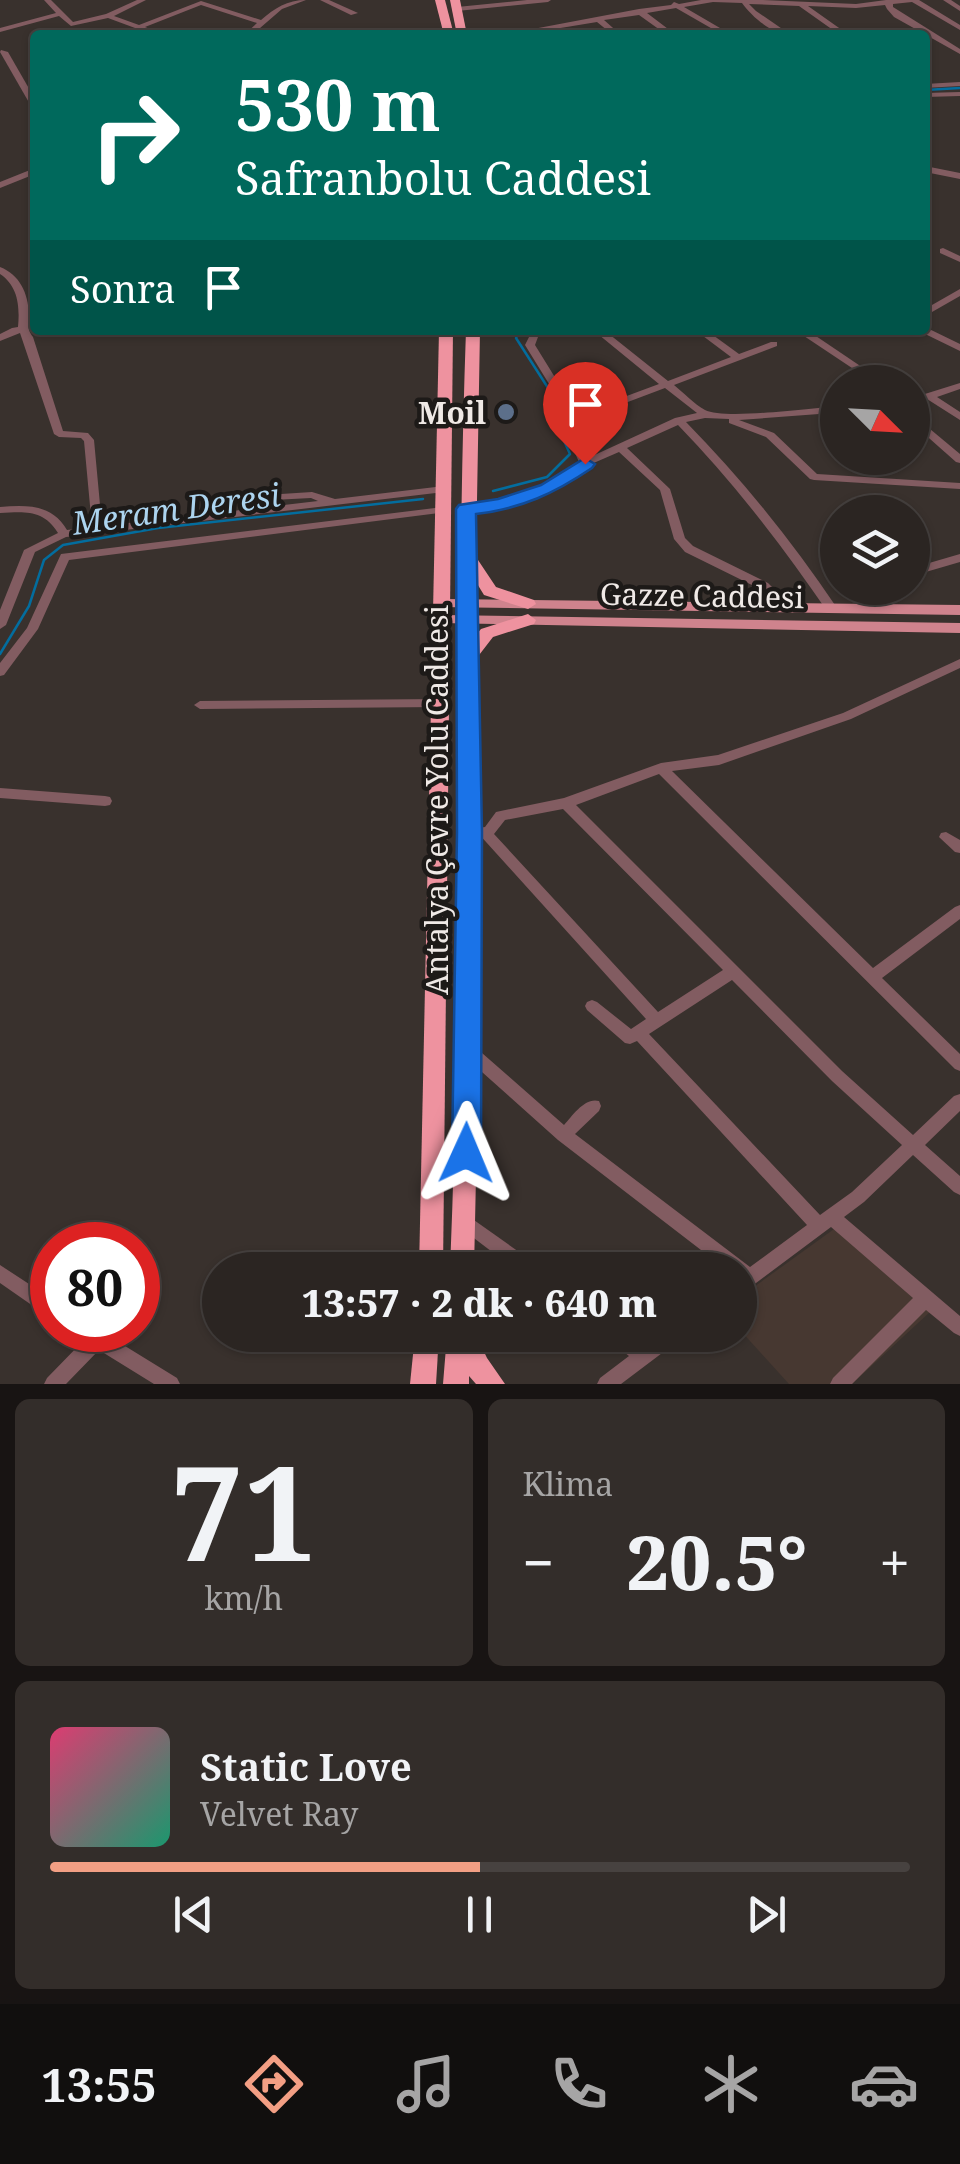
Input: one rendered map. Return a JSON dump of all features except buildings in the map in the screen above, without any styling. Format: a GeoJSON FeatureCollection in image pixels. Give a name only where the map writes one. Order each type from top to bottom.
{"type":"FeatureCollection","features":[{"type":"Feature","properties":{"kind":"highway"},"geometry":{"type":"LineString","coordinates":[[440,0],[448,30]]}},
{"type":"Feature","properties":{"kind":"highway"},"geometry":{"type":"LineString","coordinates":[[456,4],[461,30]]}},
{"type":"Feature","properties":{"kind":"highway","name":"Antalya Çevre Yolu Caddesi"},"geometry":{"type":"LineString","coordinates":[[430,1252],[446,335]]}},
{"type":"Feature","properties":{"kind":"highway","name":"Antalya Çevre Yolu Caddesi"},"geometry":{"type":"LineString","coordinates":[[463,1252],[479,833],[467,660],[466,509],[473,335]]}},
{"type":"Feature","properties":{"kind":"highway"},"geometry":{"type":"LineString","coordinates":[[467,553],[474,572],[490,591],[528,612]]}},
{"type":"Feature","properties":{"kind":"highway"},"geometry":{"type":"LineString","coordinates":[[467,660],[488,633],[528,612]]}},
{"type":"Feature","properties":{"kind":"highway"},"geometry":{"type":"LineString","coordinates":[[422,1384],[425,1352]]}},
{"type":"Feature","properties":{"kind":"highway"},"geometry":{"type":"LineString","coordinates":[[456,1384],[459,1352]]}},
{"type":"Feature","properties":{"kind":"highway"},"geometry":{"type":"LineString","coordinates":[[470,1352],[492,1384]]}},
{"type":"Feature","properties":{"kind":"main road","name":"Gazze Caddesi"},"geometry":{"type":"LineString","coordinates":[[444,612],[960,610]]}},
{"type":"Feature","properties":{"kind":"main road","name":"Gazze Caddesi"},"geometry":{"type":"LineString","coordinates":[[528,612],[960,628]]}},
{"type":"Feature","properties":{"kind":"street"},"geometry":{"type":"LineString","coordinates":[[48,2],[60,0]]}},
{"type":"Feature","properties":{"kind":"street"},"geometry":{"type":"LineString","coordinates":[[71,24],[108,16],[143,0]]}},
{"type":"Feature","properties":{"kind":"street"},"geometry":{"type":"LineString","coordinates":[[253,30],[280,8],[303,0]]}},
{"type":"Feature","properties":{"kind":"street"},"geometry":{"type":"LineString","coordinates":[[322,0],[354,13]]}},
{"type":"Feature","properties":{"kind":"street"},"geometry":{"type":"LineString","coordinates":[[456,4],[548,0]]}},
{"type":"Feature","properties":{"kind":"street"},"geometry":{"type":"LineString","coordinates":[[541,30],[674,2],[742,0],[802,4],[915,0],[960,28]]}},
{"type":"Feature","properties":{"kind":"street"},"geometry":{"type":"LineString","coordinates":[[742,0],[753,13],[780,30]]}},
{"type":"Feature","properties":{"kind":"street"},"geometry":{"type":"LineString","coordinates":[[946,0],[960,9]]}},
{"type":"Feature","properties":{"kind":"street"},"geometry":{"type":"LineString","coordinates":[[48,2],[75,30]]}},
{"type":"Feature","properties":{"kind":"street"},"geometry":{"type":"LineString","coordinates":[[674,2],[720,30]]}},
{"type":"Feature","properties":{"kind":"street"},"geometry":{"type":"LineString","coordinates":[[889,2],[889,8],[897,15],[922,30]]}},
{"type":"Feature","properties":{"kind":"street"},"geometry":{"type":"LineString","coordinates":[[139,26],[201,3],[260,22]]}},
{"type":"Feature","properties":{"kind":"street"},"geometry":{"type":"LineString","coordinates":[[602,19],[611,4]]}},
{"type":"Feature","properties":{"kind":"street"},"geometry":{"type":"LineString","coordinates":[[802,4],[839,30]]}},
{"type":"Feature","properties":{"kind":"street"},"geometry":{"type":"LineString","coordinates":[[280,8],[300,12]]}},
{"type":"Feature","properties":{"kind":"street"},"geometry":{"type":"LineString","coordinates":[[639,11],[665,30]]}},
{"type":"Feature","properties":{"kind":"street"},"geometry":{"type":"LineString","coordinates":[[0,30],[59,14]]}},
{"type":"Feature","properties":{"kind":"street"},"geometry":{"type":"LineString","coordinates":[[270,15],[279,22]]}},
{"type":"Feature","properties":{"kind":"street"},"geometry":{"type":"LineString","coordinates":[[108,16],[149,30]]}},
{"type":"Feature","properties":{"kind":"street"},"geometry":{"type":"LineString","coordinates":[[602,19],[612,30]]}},
{"type":"Feature","properties":{"kind":"street"},"geometry":{"type":"LineString","coordinates":[[558,27],[562,30]]}},
{"type":"Feature","properties":{"kind":"street"},"geometry":{"type":"LineString","coordinates":[[930,35],[947,45]]}},
{"type":"Feature","properties":{"kind":"street"},"geometry":{"type":"LineString","coordinates":[[930,46],[960,48]]}},
{"type":"Feature","properties":{"kind":"street"},"geometry":{"type":"LineString","coordinates":[[4,52],[30,97]]}},
{"type":"Feature","properties":{"kind":"street"},"geometry":{"type":"LineString","coordinates":[[930,86],[960,84]]}},
{"type":"Feature","properties":{"kind":"street"},"geometry":{"type":"LineString","coordinates":[[930,96],[960,94]]}},
{"type":"Feature","properties":{"kind":"street"},"geometry":{"type":"LineString","coordinates":[[930,170],[960,176]]}},
{"type":"Feature","properties":{"kind":"street"},"geometry":{"type":"LineString","coordinates":[[0,185],[30,172]]}},
{"type":"Feature","properties":{"kind":"street"},"geometry":{"type":"LineString","coordinates":[[943,251],[960,259]]}},
{"type":"Feature","properties":{"kind":"street"},"geometry":{"type":"LineString","coordinates":[[0,270],[11,274],[17,285],[25,313],[22,330],[38,362],[59,434],[84,435],[90,440],[98,528]]}},
{"type":"Feature","properties":{"kind":"street"},"geometry":{"type":"LineString","coordinates":[[930,309],[960,292]]}},
{"type":"Feature","properties":{"kind":"street"},"geometry":{"type":"LineString","coordinates":[[0,338],[22,330]]}},
{"type":"Feature","properties":{"kind":"street"},"geometry":{"type":"LineString","coordinates":[[930,333],[960,348]]}},
{"type":"Feature","properties":{"kind":"street"},"geometry":{"type":"LineString","coordinates":[[534,335],[530,344],[560,392],[566,422],[585,464]]}},
{"type":"Feature","properties":{"kind":"street"},"geometry":{"type":"LineString","coordinates":[[604,335],[704,415]]}},
{"type":"Feature","properties":{"kind":"street"},"geometry":{"type":"LineString","coordinates":[[707,335],[738,358]]}},
{"type":"Feature","properties":{"kind":"street"},"geometry":{"type":"LineString","coordinates":[[808,335],[853,365]]}},
{"type":"Feature","properties":{"kind":"street"},"geometry":{"type":"LineString","coordinates":[[566,422],[774,344]]}},
{"type":"Feature","properties":{"kind":"street"},"geometry":{"type":"LineString","coordinates":[[930,396],[960,386]]}},
{"type":"Feature","properties":{"kind":"street"},"geometry":{"type":"LineString","coordinates":[[930,396],[960,417]]}},
{"type":"Feature","properties":{"kind":"street"},"geometry":{"type":"LineString","coordinates":[[466,509],[500,505],[548,490],[585,464],[679,420],[704,415],[750,416],[820,409]]}},
{"type":"Feature","properties":{"kind":"street"},"geometry":{"type":"LineString","coordinates":[[718,415],[770,435],[814,477],[960,487]]}},
{"type":"Feature","properties":{"kind":"street"},"geometry":{"type":"LineString","coordinates":[[679,420],[726,468],[787,542],[830,608]]}},
{"type":"Feature","properties":{"kind":"street"},"geometry":{"type":"LineString","coordinates":[[930,434],[960,460]]}},
{"type":"Feature","properties":{"kind":"street"},"geometry":{"type":"LineString","coordinates":[[620,448],[665,489],[680,539],[689,549],[764,586],[786,608]]}},
{"type":"Feature","properties":{"kind":"street"},"geometry":{"type":"LineString","coordinates":[[0,624],[30,550],[64,534],[444,489]]}},
{"type":"Feature","properties":{"kind":"street"},"geometry":{"type":"LineString","coordinates":[[218,501],[312,495],[332,503]]}},
{"type":"Feature","properties":{"kind":"street"},"geometry":{"type":"LineString","coordinates":[[0,510],[48,512],[56,516],[64,534]]}},
{"type":"Feature","properties":{"kind":"street"},"geometry":{"type":"LineString","coordinates":[[0,672],[32,629],[65,557],[444,510]]}},
{"type":"Feature","properties":{"kind":"street"},"geometry":{"type":"LineString","coordinates":[[930,567],[960,558]]}},
{"type":"Feature","properties":{"kind":"street"},"geometry":{"type":"LineString","coordinates":[[657,1022],[479,833],[501,816],[566,803],[661,768],[719,760],[847,716],[960,663]]}},
{"type":"Feature","properties":{"kind":"street"},"geometry":{"type":"LineString","coordinates":[[200,705],[442,703]]}},
{"type":"Feature","properties":{"kind":"street"},"geometry":{"type":"LineString","coordinates":[[661,768],[960,1064]]}},
{"type":"Feature","properties":{"kind":"street"},"geometry":{"type":"LineString","coordinates":[[0,792],[105,801]]}},
{"type":"Feature","properties":{"kind":"street"},"geometry":{"type":"LineString","coordinates":[[566,803],[911,1147],[960,1187]]}},
{"type":"Feature","properties":{"kind":"street"},"geometry":{"type":"LineString","coordinates":[[946,838],[960,848]]}},
{"type":"Feature","properties":{"kind":"street"},"geometry":{"type":"LineString","coordinates":[[872,977],[960,911]]}},
{"type":"Feature","properties":{"kind":"street"},"geometry":{"type":"LineString","coordinates":[[592,1006],[630,1038],[733,971]]}},
{"type":"Feature","properties":{"kind":"street"},"geometry":{"type":"LineString","coordinates":[[638,1033],[825,1221],[960,1327]]}},
{"type":"Feature","properties":{"kind":"street"},"geometry":{"type":"LineString","coordinates":[[469,1051],[564,1135],[710,1252]]}},
{"type":"Feature","properties":{"kind":"street"},"geometry":{"type":"LineString","coordinates":[[757,1271],[825,1221],[960,1101]]}},
{"type":"Feature","properties":{"kind":"street"},"geometry":{"type":"LineString","coordinates":[[564,1135],[593,1106]]}},
{"type":"Feature","properties":{"kind":"street"},"geometry":{"type":"LineString","coordinates":[[464,1221],[506,1252]]}},
{"type":"Feature","properties":{"kind":"street"},"geometry":{"type":"LineString","coordinates":[[0,1274],[30,1294]]}},
{"type":"Feature","properties":{"kind":"street"},"geometry":{"type":"LineString","coordinates":[[838,1384],[926,1298]]}},
{"type":"Feature","properties":{"kind":"street"},"geometry":{"type":"LineString","coordinates":[[53,1384],[77,1352]]}},
{"type":"Feature","properties":{"kind":"street"},"geometry":{"type":"LineString","coordinates":[[119,1352],[171,1384]]}},
{"type":"Feature","properties":{"kind":"street"},"geometry":{"type":"LineString","coordinates":[[638,1352],[643,1356]]}},
{"type":"Feature","properties":{"kind":"street"},"geometry":{"type":"LineString","coordinates":[[606,1384],[649,1352]]}},
{"type":"Feature","properties":{"kind":"shaded area"},"geometry":{"type":"Polygon","coordinates":[[[834,1229],[930,1312],[852,1384],[789,1384],[757,1349],[757,1285],[834,1229]]]}},
{"type":"Feature","properties":{"kind":"waterway","name":"Meram Deresi"},"geometry":{"type":"LineString","coordinates":[[930,90],[960,88]]}},
{"type":"Feature","properties":{"kind":"waterway","name":"Meram Deresi"},"geometry":{"type":"LineString","coordinates":[[493,491],[547,477],[570,454],[555,421],[550,391],[518,335]]}},
{"type":"Feature","properties":{"kind":"waterway","name":"Meram Deresi"},"geometry":{"type":"LineString","coordinates":[[0,654],[29,606],[44,560],[63,545],[158,528],[423,499]]}},
{"type":"Feature","properties":{"kind":"place","name":"Moil"},"geometry":{"type":"Point","coordinates":[506,412]}},
{"type":"Feature","properties":{"kind":"route"},"geometry":{"type":"LineString","coordinates":[[466,1153],[470,832],[466,509],[527,498],[548,490],[585,464]]}}]}
